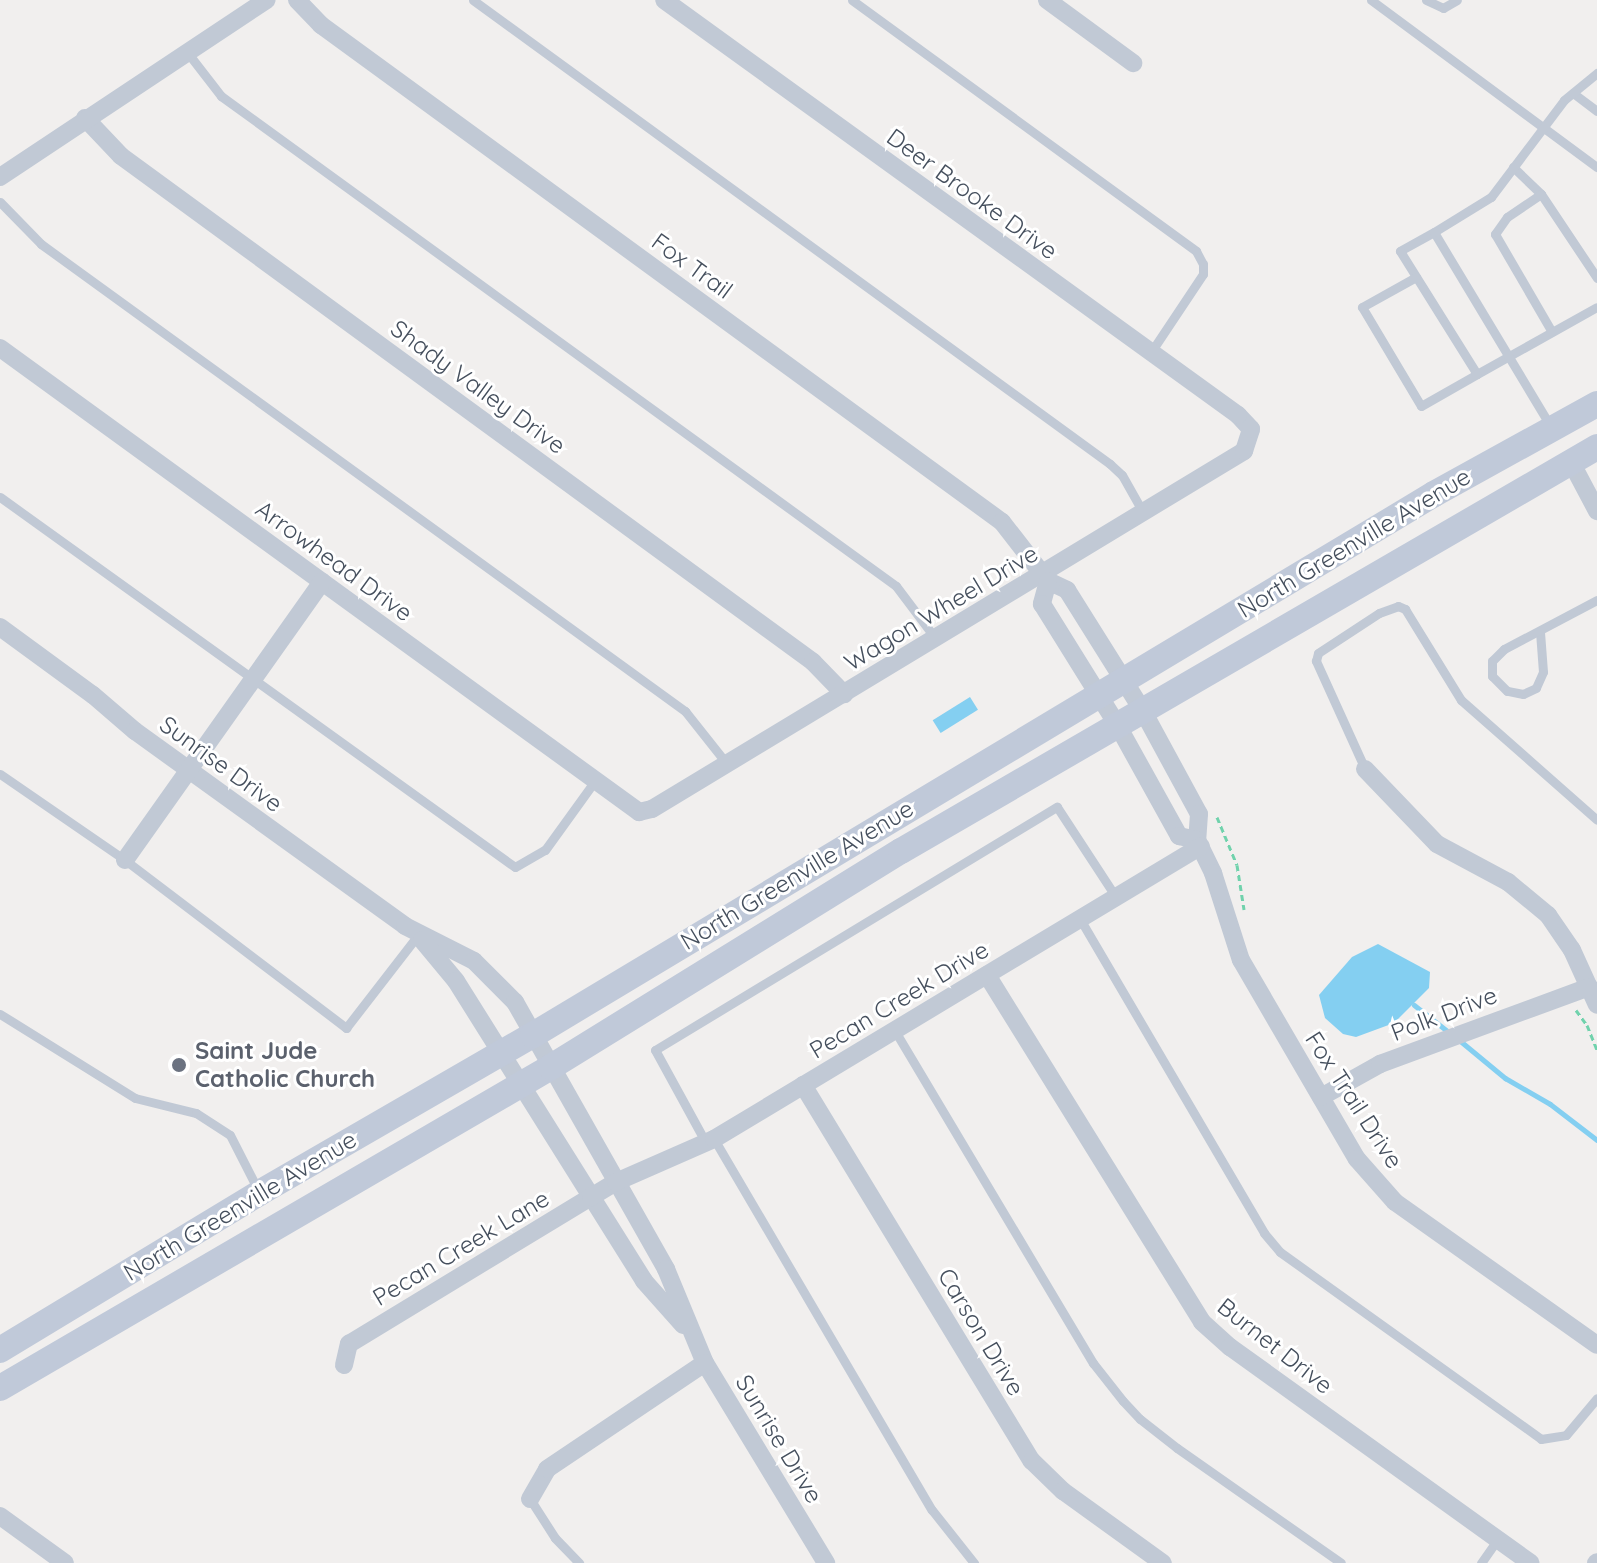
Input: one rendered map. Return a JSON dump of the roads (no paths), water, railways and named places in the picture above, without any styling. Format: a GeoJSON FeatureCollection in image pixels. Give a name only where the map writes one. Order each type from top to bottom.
{"type":"FeatureCollection","features":[{"type":"Feature","properties":{"kind":"main road","name":"North Greenville Avenue"},"geometry":{"type":"LineString","coordinates":[[0,1350],[259,1193],[533,1035],[1098,693],[1551,427],[1597,404]]}},
{"type":"Feature","properties":{"kind":"main road"},"geometry":{"type":"LineString","coordinates":[[1551,427],[1570,460]]}},
{"type":"Feature","properties":{"kind":"main road","name":"North Greenville Avenue"},"geometry":{"type":"LineString","coordinates":[[0,1388],[280,1222],[521,1085],[901,851],[1597,447]]}},
{"type":"Feature","properties":{"kind":"main road"},"geometry":{"type":"LineString","coordinates":[[259,1193],[280,1222]]}},
{"type":"Feature","properties":{"kind":"street"},"geometry":{"type":"LineString","coordinates":[[0,177],[266,0]]}},
{"type":"Feature","properties":{"kind":"street","name":"Fox Trail"},"geometry":{"type":"LineString","coordinates":[[297,0],[321,25],[1002,522],[1046,578],[1067,590],[1124,678]]}},
{"type":"Feature","properties":{"kind":"street","name":"Deer Brooke Drive"},"geometry":{"type":"LineString","coordinates":[[664,0],[1238,415],[1251,429]]}},
{"type":"Feature","properties":{"kind":"street"},"geometry":{"type":"LineString","coordinates":[[1047,0],[1133,63]]}},
{"type":"Feature","properties":{"kind":"street","name":"Shady Valley Drive"},"geometry":{"type":"LineString","coordinates":[[85,118],[133,165],[813,662],[844,694]]}},
{"type":"Feature","properties":{"kind":"street","name":"Arrowhead Drive"},"geometry":{"type":"LineString","coordinates":[[0,348],[639,812]]}},
{"type":"Feature","properties":{"kind":"street","name":"Wagon Wheel Drive"},"geometry":{"type":"LineString","coordinates":[[639,812],[652,809],[936,639],[1046,578],[1237,458],[1251,439],[1251,429]]}},
{"type":"Feature","properties":{"kind":"street"},"geometry":{"type":"LineString","coordinates":[[1570,460],[1597,511]]}},
{"type":"Feature","properties":{"kind":"street"},"geometry":{"type":"LineString","coordinates":[[1046,578],[1042,604],[1118,726],[1179,836],[1199,843]]}},
{"type":"Feature","properties":{"kind":"street"},"geometry":{"type":"LineString","coordinates":[[125,860],[322,582]]}},
{"type":"Feature","properties":{"kind":"street","name":"Sunrise Drive"},"geometry":{"type":"LineString","coordinates":[[0,627],[189,770],[418,935],[474,961],[515,1002],[666,1269],[705,1363],[826,1563]]}},
{"type":"Feature","properties":{"kind":"street","name":"Fox Trail Drive"},"geometry":{"type":"LineString","coordinates":[[1124,678],[1199,814],[1199,843],[1241,960],[1357,1159],[1395,1202],[1597,1345]]}},
{"type":"Feature","properties":{"kind":"street"},"geometry":{"type":"LineString","coordinates":[[1365,769],[1437,844],[1508,882],[1548,915],[1572,950],[1597,1005]]}},
{"type":"Feature","properties":{"kind":"street","name":"Pecan Creek Drive"},"geometry":{"type":"LineString","coordinates":[[616,1182],[710,1141],[1080,919],[1199,843]]}},
{"type":"Feature","properties":{"kind":"street","name":"Sunrise Drive"},"geometry":{"type":"LineString","coordinates":[[418,935],[456,981],[644,1281],[694,1338]]}},
{"type":"Feature","properties":{"kind":"street","name":"Burnet Drive"},"geometry":{"type":"LineString","coordinates":[[987,975],[1202,1322],[1230,1347],[1531,1563]]}},
{"type":"Feature","properties":{"kind":"street","name":"Polk Drive"},"geometry":{"type":"LineString","coordinates":[[1321,1097],[1380,1064],[1589,987]]}},
{"type":"Feature","properties":{"kind":"street","name":"Carson Drive"},"geometry":{"type":"LineString","coordinates":[[803,1085],[1032,1461],[1063,1491],[1163,1563]]}},
{"type":"Feature","properties":{"kind":"street","name":"Pecan Creek Lane"},"geometry":{"type":"LineString","coordinates":[[344,1365],[349,1344],[616,1182]]}},
{"type":"Feature","properties":{"kind":"street"},"geometry":{"type":"LineString","coordinates":[[530,1499],[547,1469],[705,1363]]}},
{"type":"Feature","properties":{"kind":"street"},"geometry":{"type":"LineString","coordinates":[[0,1516],[65,1563]]}},
{"type":"Feature","properties":{"kind":"lane"},"geometry":{"type":"LineString","coordinates":[[473,0],[1110,464],[1122,475],[1144,514]]}},
{"type":"Feature","properties":{"kind":"lane"},"geometry":{"type":"LineString","coordinates":[[852,0],[1196,251],[1203,274],[1151,352]]}},
{"type":"Feature","properties":{"kind":"lane"},"geometry":{"type":"LineString","coordinates":[[1426,0],[1443,8],[1457,0]]}},
{"type":"Feature","properties":{"kind":"lane"},"geometry":{"type":"LineString","coordinates":[[1379,2],[1597,167]]}},
{"type":"Feature","properties":{"kind":"lane"},"geometry":{"type":"LineString","coordinates":[[187,52],[221,96],[896,586],[936,639]]}},
{"type":"Feature","properties":{"kind":"lane"},"geometry":{"type":"LineString","coordinates":[[1477,374],[1400,251],[1491,197],[1542,127],[1573,93],[1597,73]]}},
{"type":"Feature","properties":{"kind":"lane"},"geometry":{"type":"LineString","coordinates":[[1573,93],[1597,111]]}},
{"type":"Feature","properties":{"kind":"lane"},"geometry":{"type":"LineString","coordinates":[[1513,167],[1541,194],[1597,278]]}},
{"type":"Feature","properties":{"kind":"lane"},"geometry":{"type":"LineString","coordinates":[[1541,194],[1507,217],[1495,234],[1552,332]]}},
{"type":"Feature","properties":{"kind":"lane"},"geometry":{"type":"LineString","coordinates":[[0,202],[41,244],[685,711],[727,764]]}},
{"type":"Feature","properties":{"kind":"lane"},"geometry":{"type":"LineString","coordinates":[[1434,232],[1551,427]]}},
{"type":"Feature","properties":{"kind":"lane"},"geometry":{"type":"LineString","coordinates":[[1416,277],[1362,307],[1421,406],[1597,307]]}},
{"type":"Feature","properties":{"kind":"lane"},"geometry":{"type":"LineString","coordinates":[[0,497],[515,867],[528,863],[545,850],[594,782]]}},
{"type":"Feature","properties":{"kind":"lane"},"geometry":{"type":"LineString","coordinates":[[1540,632],[1543,672],[1536,688],[1523,694],[1507,691],[1492,676],[1492,661],[1504,649],[1597,600]]}},
{"type":"Feature","properties":{"kind":"lane"},"geometry":{"type":"LineString","coordinates":[[1365,769],[1316,661],[1318,653],[1379,613],[1398,606],[1405,609],[1461,700],[1597,820]]}},
{"type":"Feature","properties":{"kind":"lane"},"geometry":{"type":"LineString","coordinates":[[0,774],[125,860],[346,1028],[418,935]]}},
{"type":"Feature","properties":{"kind":"lane"},"geometry":{"type":"LineString","coordinates":[[974,1563],[932,1510],[655,1050],[1057,807],[1116,897]]}},
{"type":"Feature","properties":{"kind":"lane"},"geometry":{"type":"LineString","coordinates":[[1080,919],[1264,1233],[1280,1252],[1541,1439],[1566,1435],[1597,1398]]}},
{"type":"Feature","properties":{"kind":"lane"},"geometry":{"type":"LineString","coordinates":[[0,1014],[135,1098],[196,1113],[230,1135],[259,1193]]}},
{"type":"Feature","properties":{"kind":"lane"},"geometry":{"type":"LineString","coordinates":[[895,1031],[1093,1363],[1123,1401],[1140,1419],[1177,1448],[1341,1563]]}},
{"type":"Feature","properties":{"kind":"lane"},"geometry":{"type":"LineString","coordinates":[[530,1499],[555,1538],[579,1563]]}},
{"type":"Feature","properties":{"kind":"lane"},"geometry":{"type":"LineString","coordinates":[[1481,1563],[1498,1539]]}},
{"type":"Feature","properties":{"kind":"water"},"geometry":{"type":"Polygon","coordinates":[[[970,697],[978,710],[941,733],[933,720],[970,697]]]}},
{"type":"Feature","properties":{"kind":"water"},"geometry":{"type":"Polygon","coordinates":[[[1378,944],[1430,972],[1429,988],[1394,1023],[1356,1037],[1343,1034],[1325,1018],[1319,995],[1352,957],[1378,944]]]}},
{"type":"Feature","properties":{"kind":"waterway"},"geometry":{"type":"LineString","coordinates":[[1414,1005],[1451,1034]]}},
{"type":"Feature","properties":{"kind":"waterway"},"geometry":{"type":"LineString","coordinates":[[1459,1040],[1505,1078],[1550,1104],[1597,1140]]}},
{"type":"Feature","properties":{"kind":"place","name":"Saint Jude Catholic Church"},"geometry":{"type":"Point","coordinates":[179,1065]}}]}
